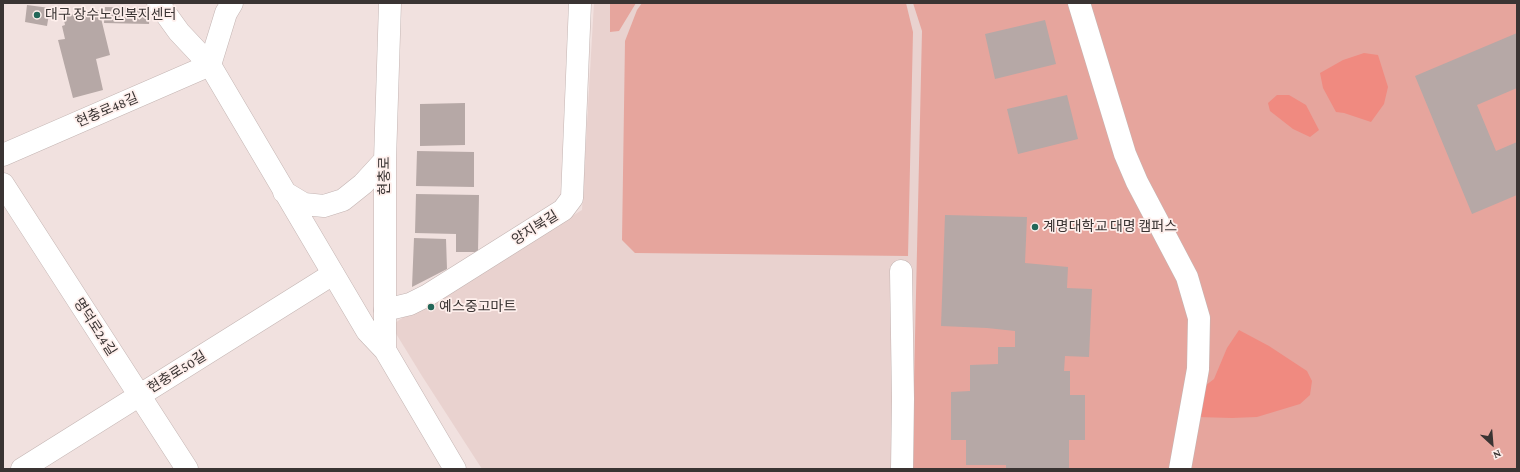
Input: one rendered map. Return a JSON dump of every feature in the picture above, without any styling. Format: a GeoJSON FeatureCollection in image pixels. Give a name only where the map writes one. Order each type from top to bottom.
{"type":"FeatureCollection","features":[{"type":"Feature","properties":{"kind":"street"},"geometry":{"type":"LineString","coordinates":[[158,3],[179,32],[210,65],[367,331],[385,350],[455,469]]}},
{"type":"Feature","properties":{"kind":"street"},"geometry":{"type":"LineString","coordinates":[[210,65],[226,13],[232,3]]}},
{"type":"Feature","properties":{"kind":"street","name":"현충로"},"geometry":{"type":"LineString","coordinates":[[385,350],[385,160],[390,3]]}},
{"type":"Feature","properties":{"kind":"street","name":"양지북길"},"geometry":{"type":"LineString","coordinates":[[385,310],[410,304],[428,295],[563,210],[572,198],[580,3]]}},
{"type":"Feature","properties":{"kind":"street"},"geometry":{"type":"LineString","coordinates":[[1079,3],[1126,154],[1137,182],[1186,278],[1199,318],[1198,369],[1180,469]]}},
{"type":"Feature","properties":{"kind":"street","name":"현충로48길"},"geometry":{"type":"LineString","coordinates":[[3,155],[210,65]]}},
{"type":"Feature","properties":{"kind":"street"},"geometry":{"type":"LineString","coordinates":[[284,192],[304,204],[324,206],[343,200],[363,184],[385,160]]}},
{"type":"Feature","properties":{"kind":"street","name":"명덕로24길"},"geometry":{"type":"LineString","coordinates":[[3,184],[187,469]]}},
{"type":"Feature","properties":{"kind":"street"},"geometry":{"type":"LineString","coordinates":[[900,271],[903,399],[902,469]]}},
{"type":"Feature","properties":{"kind":"street","name":"현충로50길"},"geometry":{"type":"LineString","coordinates":[[22,469],[333,274]]}},
{"type":"Feature","properties":{"kind":"shaded area","name":"계명대학교 대명 캠퍼스"},"geometry":{"type":"Polygon","coordinates":[[[594,3],[1517,3],[1517,469],[482,469],[395,332],[395,323],[425,302],[582,210],[594,3]]]}},
{"type":"Feature","properties":{"kind":"shaded area"},"geometry":{"type":"Polygon","coordinates":[[[610,3],[636,3],[619,31],[610,32],[610,3]]]}},
{"type":"Feature","properties":{"kind":"shaded area"},"geometry":{"type":"Polygon","coordinates":[[[642,3],[906,3],[913,32],[908,256],[635,253],[622,240],[625,41],[637,10],[642,3]]]}},
{"type":"Feature","properties":{"kind":"shaded area"},"geometry":{"type":"Polygon","coordinates":[[[913,3],[1517,3],[1517,469],[912,469],[922,31],[913,3]]]}},
{"type":"Feature","properties":{"kind":"shaded area"},"geometry":{"type":"Polygon","coordinates":[[[1364,53],[1378,55],[1388,87],[1384,104],[1371,122],[1344,113],[1336,112],[1323,88],[1320,73],[1343,60],[1364,53]]]}},
{"type":"Feature","properties":{"kind":"shaded area"},"geometry":{"type":"Polygon","coordinates":[[[1277,95],[1289,95],[1306,105],[1319,130],[1310,137],[1293,129],[1270,111],[1268,103],[1277,95]]]}},
{"type":"Feature","properties":{"kind":"shaded area"},"geometry":{"type":"Polygon","coordinates":[[[1239,330],[1269,346],[1307,371],[1312,381],[1310,395],[1300,404],[1257,417],[1197,417],[1201,389],[1214,379],[1227,348],[1239,330]]]}},
{"type":"Feature","properties":{"kind":"building","name":"대구 장수노인복지센터"},"geometry":{"type":"Polygon","coordinates":[[[27,5],[50,8],[47,26],[25,22],[27,5]]]}},
{"type":"Feature","properties":{"kind":"building"},"geometry":{"type":"Polygon","coordinates":[[[105,7],[150,8],[149,24],[104,23],[105,7]]]}},
{"type":"Feature","properties":{"kind":"building"},"geometry":{"type":"Polygon","coordinates":[[[99,10],[110,55],[96,59],[103,90],[73,98],[58,40],[65,39],[62,26],[65,25],[63,15],[99,10]]]}},
{"type":"Feature","properties":{"kind":"building"},"geometry":{"type":"Polygon","coordinates":[[[1045,20],[1056,64],[995,79],[985,34],[1045,20]]]}},
{"type":"Feature","properties":{"kind":"building"},"geometry":{"type":"Polygon","coordinates":[[[1517,33],[1517,88],[1477,105],[1496,151],[1517,142],[1517,195],[1472,214],[1415,76],[1517,33]]]}},
{"type":"Feature","properties":{"kind":"building"},"geometry":{"type":"Polygon","coordinates":[[[1067,95],[1078,139],[1018,154],[1007,109],[1067,95]]]}},
{"type":"Feature","properties":{"kind":"building"},"geometry":{"type":"Polygon","coordinates":[[[465,103],[465,145],[420,146],[420,104],[465,103]]]}},
{"type":"Feature","properties":{"kind":"building"},"geometry":{"type":"Polygon","coordinates":[[[417,151],[474,152],[474,187],[416,186],[417,151]]]}},
{"type":"Feature","properties":{"kind":"building"},"geometry":{"type":"Polygon","coordinates":[[[416,194],[479,195],[478,252],[456,252],[456,234],[415,233],[416,194]]]}},
{"type":"Feature","properties":{"kind":"building"},"geometry":{"type":"Polygon","coordinates":[[[945,215],[1027,217],[1025,263],[1068,267],[1067,288],[1092,289],[1089,357],[1065,356],[1064,371],[1070,371],[1070,395],[1085,395],[1085,440],[1069,440],[1069,468],[1006,469],[1006,465],[966,465],[966,440],[951,440],[951,392],[970,391],[970,365],[998,364],[998,347],[1015,347],[1015,331],[941,326],[945,215]]]}},
{"type":"Feature","properties":{"kind":"building"},"geometry":{"type":"Polygon","coordinates":[[[414,238],[446,239],[447,269],[412,287],[414,238]]]}},
{"type":"Feature","properties":{"kind":"place","name":"대구 장수노인복지센터"},"geometry":{"type":"Point","coordinates":[37,15]}},
{"type":"Feature","properties":{"kind":"place","name":"계명대학교 대명 캠퍼스"},"geometry":{"type":"Point","coordinates":[1035,227]}},
{"type":"Feature","properties":{"kind":"place","name":"예스중고마트"},"geometry":{"type":"Point","coordinates":[431,307]}}]}
